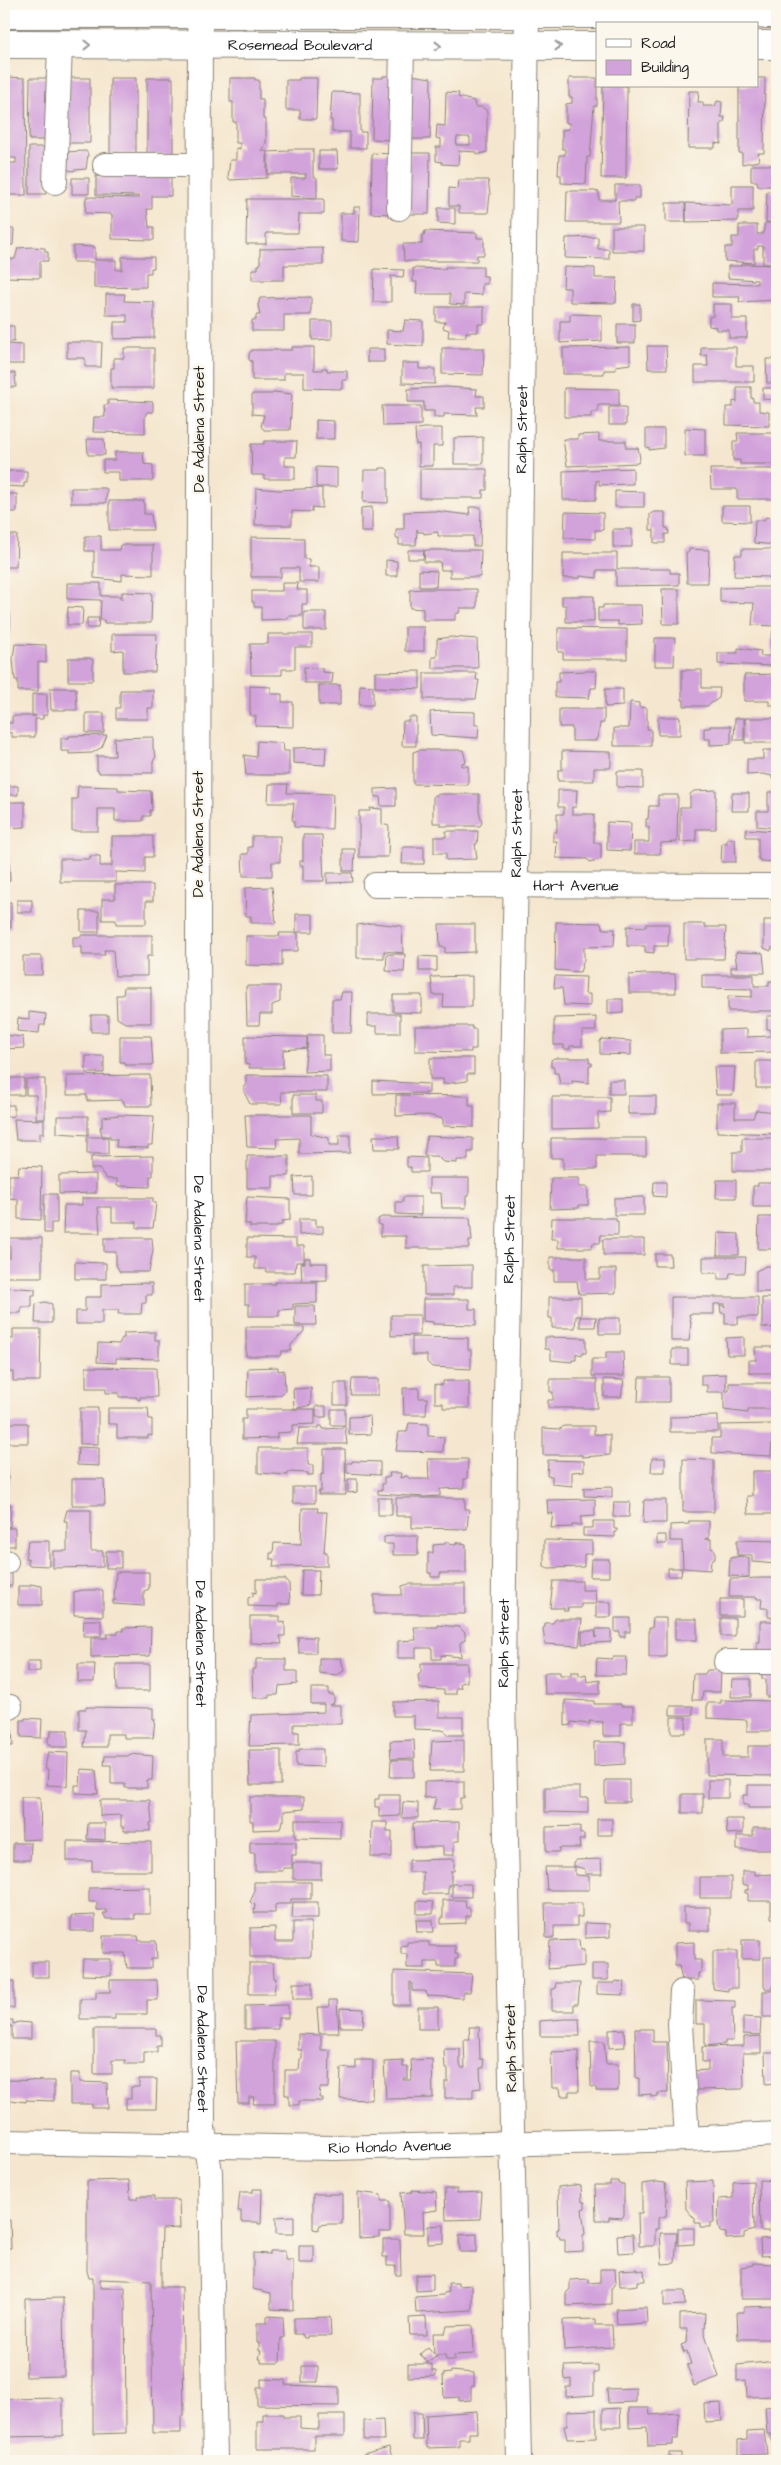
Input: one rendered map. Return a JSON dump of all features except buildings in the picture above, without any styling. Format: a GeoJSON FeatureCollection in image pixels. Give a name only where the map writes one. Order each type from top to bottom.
{"type":"FeatureCollection","features":[{"type":"Feature","properties":{"kind":"main road","name":"Rosemead Boulevard"},"geometry":{"type":"LineString","coordinates":[[4,14],[159,9],[200,15],[259,10],[492,10],[527,16],[777,14]]}},
{"type":"Feature","properties":{"kind":"main road","name":"Rosemead Boulevard"},"geometry":{"type":"LineString","coordinates":[[4,44],[596,46]]}},
{"type":"Feature","properties":{"kind":"main road"},"geometry":{"type":"LineString","coordinates":[[758,45],[777,45]]}},
{"type":"Feature","properties":{"kind":"street"},"geometry":{"type":"LineString","coordinates":[[492,10],[492,46]]}},
{"type":"Feature","properties":{"kind":"street","name":"De Adalena Street"},"geometry":{"type":"LineString","coordinates":[[200,15],[199,1106],[203,2128],[210,2172],[215,2461]]}},
{"type":"Feature","properties":{"kind":"street","name":"Ralph Street"},"geometry":{"type":"LineString","coordinates":[[519,2461],[514,2143],[503,1696],[527,16]]}},
{"type":"Feature","properties":{"kind":"street"},"geometry":{"type":"LineString","coordinates":[[55,182],[60,44]]}},
{"type":"Feature","properties":{"kind":"street"},"geometry":{"type":"LineString","coordinates":[[399,208],[402,45]]}},
{"type":"Feature","properties":{"kind":"street"},"geometry":{"type":"LineString","coordinates":[[105,165],[199,165]]}},
{"type":"Feature","properties":{"kind":"street","name":"Hart Avenue"},"geometry":{"type":"LineString","coordinates":[[375,885],[777,886]]}},
{"type":"Feature","properties":{"kind":"street"},"geometry":{"type":"LineString","coordinates":[[726,1662],[777,1662]]}},
{"type":"Feature","properties":{"kind":"street"},"geometry":{"type":"LineString","coordinates":[[682,1992],[680,2024],[687,2139]]}},
{"type":"Feature","properties":{"kind":"street","name":"Rio Hondo Avenue"},"geometry":{"type":"LineString","coordinates":[[4,2142],[333,2148],[687,2139],[777,2134]]}}]}
